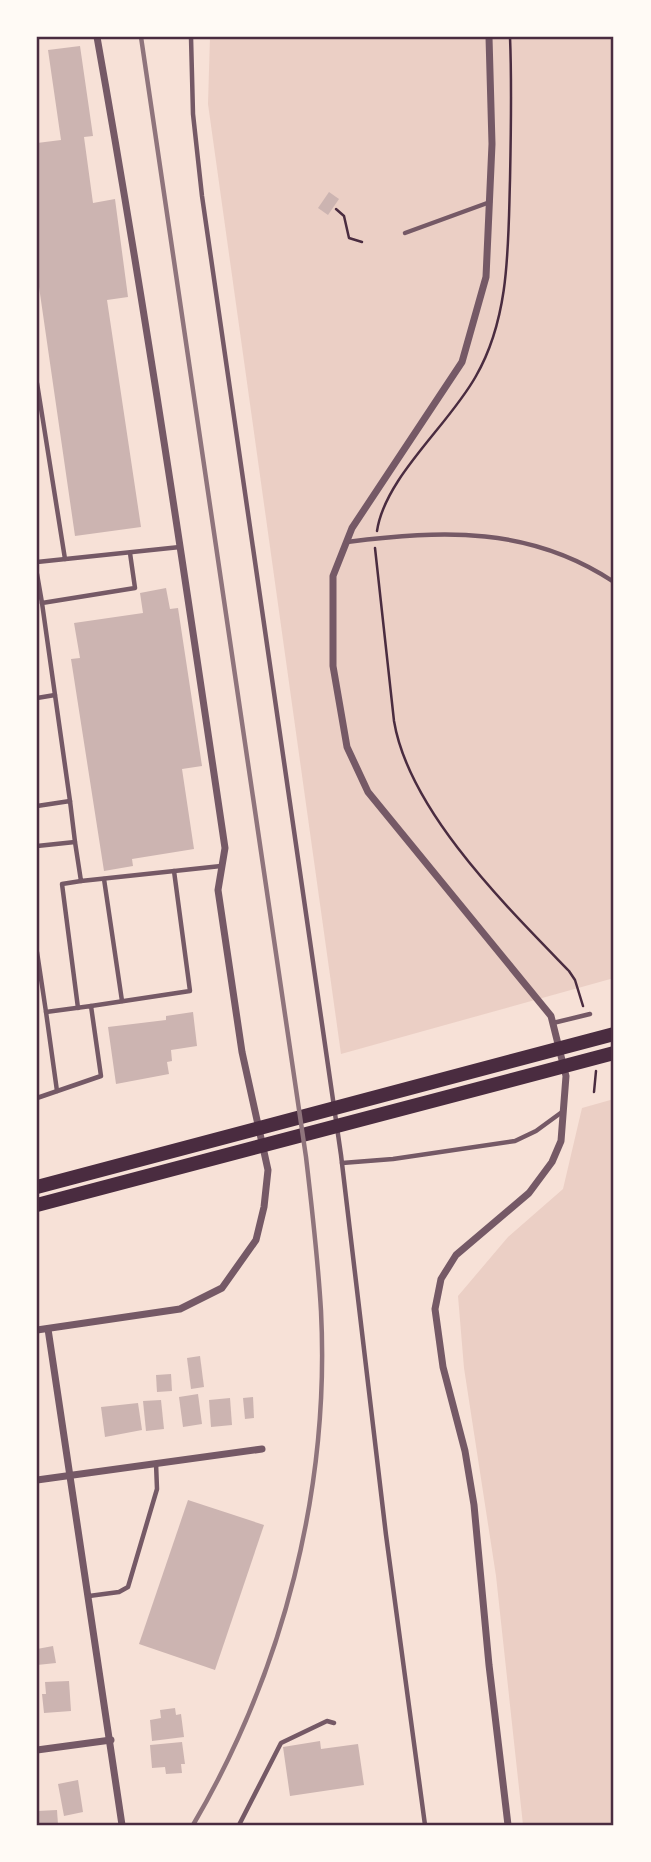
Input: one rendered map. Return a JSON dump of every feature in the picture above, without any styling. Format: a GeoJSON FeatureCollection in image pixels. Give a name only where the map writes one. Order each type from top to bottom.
{"type":"FeatureCollection","features":[{"type":"Feature","properties":{"kind":"highway"},"geometry":{"type":"LineString","coordinates":[[37,1187],[614,1034]]}},
{"type":"Feature","properties":{"kind":"highway"},"geometry":{"type":"LineString","coordinates":[[37,1205],[614,1053]]}},
{"type":"Feature","properties":{"kind":"street"},"geometry":{"type":"LineString","coordinates":[[37,1330],[180,1308],[222,1288],[256,1240],[264,1207],[268,1170],[242,1052],[218,890],[225,848],[181,546],[130,223],[97,37]]}},
{"type":"Feature","properties":{"kind":"street"},"geometry":{"type":"LineString","coordinates":[[489,37],[492,144],[486,277],[462,362],[352,528],[333,576],[333,666],[348,747],[369,792],[551,1016],[566,1076],[561,1142],[541,1179],[529,1194],[456,1255],[441,1279],[435,1309],[443,1367],[472,1495],[508,1825]]}},
{"type":"Feature","properties":{"kind":"street"},"geometry":{"type":"LineString","coordinates":[[48,1329],[122,1825]]}},
{"type":"Feature","properties":{"kind":"street"},"geometry":{"type":"LineString","coordinates":[[37,1480],[262,1449]]}},
{"type":"Feature","properties":{"kind":"street"},"geometry":{"type":"LineString","coordinates":[[37,1750],[111,1740]]}},
{"type":"Feature","properties":{"kind":"lane"},"geometry":{"type":"LineString","coordinates":[[191,37],[192,104],[202,196],[342,1163],[386,1535],[425,1825]]}},
{"type":"Feature","properties":{"kind":"lane"},"geometry":{"type":"LineString","coordinates":[[405,233],[490,202]]}},
{"type":"Feature","properties":{"kind":"lane"},"geometry":{"type":"LineString","coordinates":[[37,383],[65,559]]}},
{"type":"Feature","properties":{"kind":"lane"},"geometry":{"type":"LineString","coordinates":[[347,542],[474,533],[521,541],[590,566],[614,582]]}},
{"type":"Feature","properties":{"kind":"lane"},"geometry":{"type":"LineString","coordinates":[[37,562],[181,546]]}},
{"type":"Feature","properties":{"kind":"lane"},"geometry":{"type":"LineString","coordinates":[[41,603],[135,588],[130,553]]}},
{"type":"Feature","properties":{"kind":"lane"},"geometry":{"type":"LineString","coordinates":[[37,574],[81,881]]}},
{"type":"Feature","properties":{"kind":"lane"},"geometry":{"type":"LineString","coordinates":[[37,698],[55,695]]}},
{"type":"Feature","properties":{"kind":"lane"},"geometry":{"type":"LineString","coordinates":[[37,806],[70,801]]}},
{"type":"Feature","properties":{"kind":"lane"},"geometry":{"type":"LineString","coordinates":[[37,846],[75,842]]}},
{"type":"Feature","properties":{"kind":"lane"},"geometry":{"type":"LineString","coordinates":[[78,1008],[62,884],[223,866]]}},
{"type":"Feature","properties":{"kind":"lane"},"geometry":{"type":"LineString","coordinates":[[46,1012],[190,991],[174,871]]}},
{"type":"Feature","properties":{"kind":"lane"},"geometry":{"type":"LineString","coordinates":[[104,879],[122,1001]]}},
{"type":"Feature","properties":{"kind":"lane"},"geometry":{"type":"LineString","coordinates":[[37,952],[57,1091]]}},
{"type":"Feature","properties":{"kind":"lane"},"geometry":{"type":"LineString","coordinates":[[37,1098],[101,1076],[91,1006]]}},
{"type":"Feature","properties":{"kind":"lane"},"geometry":{"type":"LineString","coordinates":[[553,1023],[588,1015]]}},
{"type":"Feature","properties":{"kind":"lane"},"geometry":{"type":"LineString","coordinates":[[342,1163],[393,1159],[515,1141],[536,1131],[564,1111]]}},
{"type":"Feature","properties":{"kind":"lane"},"geometry":{"type":"LineString","coordinates":[[89,1596],[119,1592],[128,1587],[157,1489],[156,1463]]}},
{"type":"Feature","properties":{"kind":"lane"},"geometry":{"type":"LineString","coordinates":[[239,1825],[281,1743],[327,1721],[334,1723]]}},
{"type":"Feature","properties":{"kind":"path"},"geometry":{"type":"LineString","coordinates":[[510,37],[512,111],[509,227],[498,324],[486,357],[465,395],[386,500],[376,538],[375,556],[394,721],[413,780],[433,812],[482,876],[569,971],[588,1015]]}},
{"type":"Feature","properties":{"kind":"path"},"geometry":{"type":"LineString","coordinates":[[336,209],[344,216],[349,238],[362,242]]}},
{"type":"Feature","properties":{"kind":"path"},"geometry":{"type":"LineString","coordinates":[[594,1060],[594,1092]]}},
{"type":"Feature","properties":{"kind":"shaded area"},"geometry":{"type":"Polygon","coordinates":[[[210,37],[614,37],[614,978],[341,1054],[208,104],[210,37]]]}},
{"type":"Feature","properties":{"kind":"shaded area"},"geometry":{"type":"Polygon","coordinates":[[[614,1099],[614,1825],[523,1825],[496,1576],[464,1368],[458,1296],[508,1237],[563,1189],[582,1108],[614,1099]]]}},
{"type":"Feature","properties":{"kind":"building"},"geometry":{"type":"Polygon","coordinates":[[[80,46],[93,136],[84,137],[93,203],[115,199],[128,297],[107,300],[141,527],[75,536],[37,273],[37,143],[61,140],[48,50],[80,46]]]}},
{"type":"Feature","properties":{"kind":"building"},"geometry":{"type":"Polygon","coordinates":[[[329,192],[339,199],[328,215],[318,208],[329,192]]]}},
{"type":"Feature","properties":{"kind":"building"},"geometry":{"type":"Polygon","coordinates":[[[166,588],[170,609],[178,608],[202,766],[182,769],[194,849],[132,859],[133,866],[104,871],[71,659],[80,658],[74,623],[143,613],[140,593],[166,588]]]}},
{"type":"Feature","properties":{"kind":"building"},"geometry":{"type":"Polygon","coordinates":[[[193,1012],[197,1046],[171,1050],[172,1061],[167,1062],[169,1074],[116,1084],[108,1027],[166,1020],[166,1016],[193,1012]]]}},
{"type":"Feature","properties":{"kind":"building"},"geometry":{"type":"Polygon","coordinates":[[[200,1356],[204,1387],[191,1389],[187,1358],[200,1356]]]}},
{"type":"Feature","properties":{"kind":"building"},"geometry":{"type":"Polygon","coordinates":[[[171,1374],[172,1391],[157,1392],[156,1375],[171,1374]]]}},
{"type":"Feature","properties":{"kind":"building"},"geometry":{"type":"Polygon","coordinates":[[[198,1394],[202,1424],[183,1427],[179,1397],[198,1394]]]}},
{"type":"Feature","properties":{"kind":"building"},"geometry":{"type":"Polygon","coordinates":[[[253,1397],[254,1418],[245,1419],[243,1398],[253,1397]]]}},
{"type":"Feature","properties":{"kind":"building"},"geometry":{"type":"Polygon","coordinates":[[[230,1398],[232,1425],[211,1427],[209,1400],[230,1398]]]}},
{"type":"Feature","properties":{"kind":"building"},"geometry":{"type":"Polygon","coordinates":[[[161,1400],[164,1429],[146,1431],[143,1401],[161,1400]]]}},
{"type":"Feature","properties":{"kind":"building"},"geometry":{"type":"Polygon","coordinates":[[[138,1403],[142,1430],[105,1437],[101,1407],[138,1403]]]}},
{"type":"Feature","properties":{"kind":"building"},"geometry":{"type":"Polygon","coordinates":[[[188,1500],[264,1525],[215,1670],[139,1644],[188,1500]]]}},
{"type":"Feature","properties":{"kind":"building"},"geometry":{"type":"Polygon","coordinates":[[[53,1646],[56,1663],[37,1665],[37,1649],[53,1646]]]}},
{"type":"Feature","properties":{"kind":"building"},"geometry":{"type":"Polygon","coordinates":[[[69,1681],[71,1711],[44,1713],[42,1694],[46,1694],[45,1682],[69,1681]]]}},
{"type":"Feature","properties":{"kind":"building"},"geometry":{"type":"Polygon","coordinates":[[[175,1708],[176,1715],[181,1714],[184,1737],[152,1741],[150,1720],[161,1718],[160,1710],[175,1708]]]}},
{"type":"Feature","properties":{"kind":"building"},"geometry":{"type":"Polygon","coordinates":[[[320,1741],[321,1749],[358,1744],[364,1785],[290,1796],[283,1747],[320,1741]]]}},
{"type":"Feature","properties":{"kind":"building"},"geometry":{"type":"Polygon","coordinates":[[[182,1742],[185,1764],[181,1764],[182,1773],[166,1774],[165,1767],[152,1768],[150,1745],[182,1742]]]}},
{"type":"Feature","properties":{"kind":"building"},"geometry":{"type":"Polygon","coordinates":[[[78,1780],[83,1812],[64,1816],[58,1784],[78,1780]]]}},
{"type":"Feature","properties":{"kind":"building"},"geometry":{"type":"Polygon","coordinates":[[[57,1810],[58,1825],[37,1825],[37,1811],[57,1810]]]}},
{"type":"Feature","properties":{"kind":"railway"},"geometry":{"type":"LineString","coordinates":[[141,37],[306,1157],[321,1311],[322,1378],[317,1445],[308,1512],[294,1577],[275,1642],[252,1705],[225,1766],[193,1825]]}}]}
